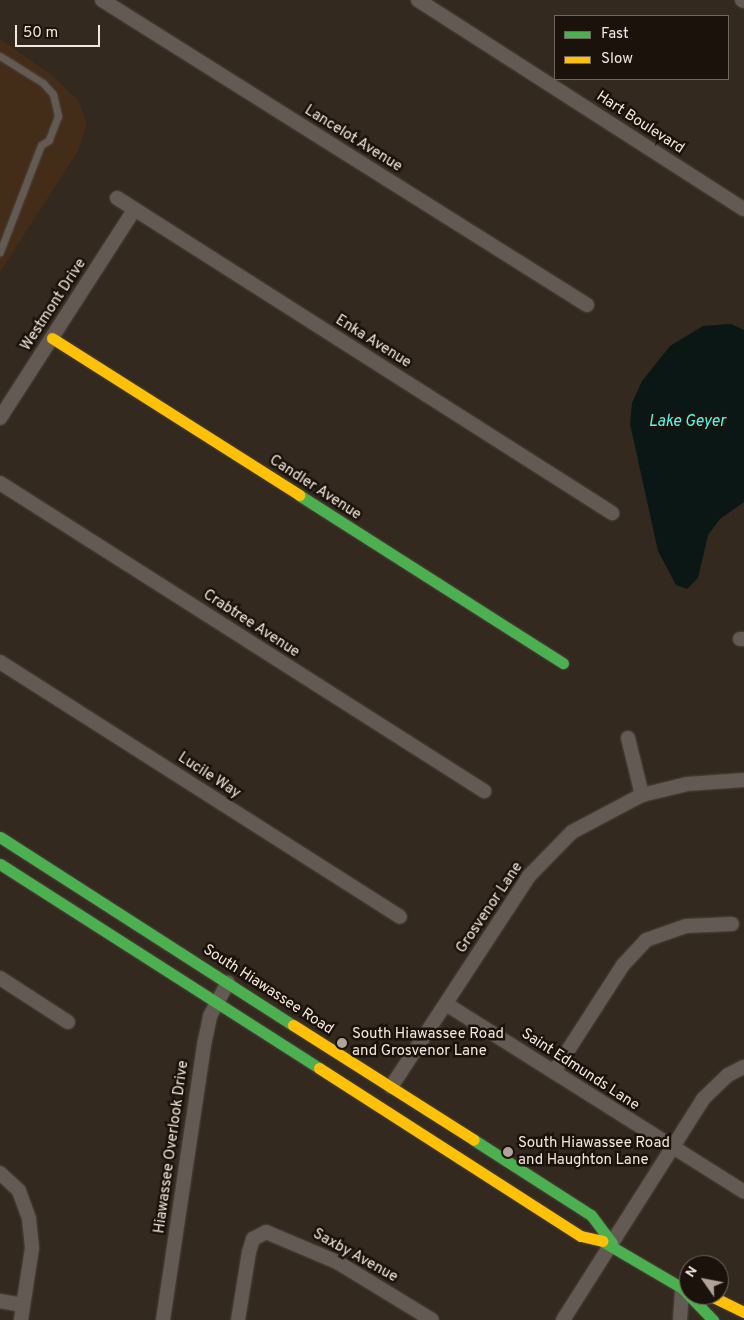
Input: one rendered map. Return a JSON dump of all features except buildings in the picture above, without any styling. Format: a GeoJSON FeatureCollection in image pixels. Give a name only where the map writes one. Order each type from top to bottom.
{"type":"FeatureCollection","features":[{"type":"Feature","properties":{"kind":"street","name":"Lancelot Avenue"},"geometry":{"type":"LineString","coordinates":[[102,0],[587,305]]}},
{"type":"Feature","properties":{"kind":"street","name":"Hart Boulevard"},"geometry":{"type":"LineString","coordinates":[[418,0],[744,209]]}},
{"type":"Feature","properties":{"kind":"street","name":"Enka Avenue"},"geometry":{"type":"LineString","coordinates":[[116,198],[612,514]]}},
{"type":"Feature","properties":{"kind":"street","name":"Westmont Drive"},"geometry":{"type":"LineString","coordinates":[[0,418],[134,210]]}},
{"type":"Feature","properties":{"kind":"street","name":"Candler Avenue"},"geometry":{"type":"LineString","coordinates":[[52,338],[562,663]]}},
{"type":"Feature","properties":{"kind":"street","name":"Crabtree Avenue"},"geometry":{"type":"LineString","coordinates":[[0,483],[484,792]]}},
{"type":"Feature","properties":{"kind":"street","name":"Lucile Way"},"geometry":{"type":"LineString","coordinates":[[0,662],[400,917]]}},
{"type":"Feature","properties":{"kind":"street"},"geometry":{"type":"LineString","coordinates":[[628,738],[642,795]]}},
{"type":"Feature","properties":{"kind":"street","name":"Grosvenor Lane"},"geometry":{"type":"LineString","coordinates":[[391,1087],[529,876],[572,832],[642,795],[687,784],[744,780]]}},
{"type":"Feature","properties":{"kind":"street","name":"South Hiawassee Road"},"geometry":{"type":"LineString","coordinates":[[0,837],[591,1214],[612,1243]]}},
{"type":"Feature","properties":{"kind":"street","name":"South Hiawassee Road"},"geometry":{"type":"LineString","coordinates":[[0,864],[581,1236],[612,1243],[679,1285]]}},
{"type":"Feature","properties":{"kind":"street"},"geometry":{"type":"LineString","coordinates":[[554,1072],[623,965],[646,940],[686,926],[732,924]]}},
{"type":"Feature","properties":{"kind":"street"},"geometry":{"type":"LineString","coordinates":[[0,978],[68,1022]]}},
{"type":"Feature","properties":{"kind":"street","name":"Hiawassee Overlook Drive"},"geometry":{"type":"LineString","coordinates":[[163,1320],[204,1045],[215,1002],[228,982]]}},
{"type":"Feature","properties":{"kind":"street","name":"Saint Edmunds Lane"},"geometry":{"type":"LineString","coordinates":[[446,1004],[671,1148],[744,1192]]}},
{"type":"Feature","properties":{"kind":"street"},"geometry":{"type":"LineString","coordinates":[[563,1320],[703,1098],[728,1075],[744,1067]]}},
{"type":"Feature","properties":{"kind":"street"},"geometry":{"type":"LineString","coordinates":[[0,1173],[18,1191],[29,1219],[32,1248],[21,1320]]}},
{"type":"Feature","properties":{"kind":"street","name":"Saxby Avenue"},"geometry":{"type":"LineString","coordinates":[[238,1320],[249,1252],[258,1233],[278,1234],[337,1262],[432,1320]]}},
{"type":"Feature","properties":{"kind":"street"},"geometry":{"type":"LineString","coordinates":[[0,1300],[24,1304]]}},
{"type":"Feature","properties":{"kind":"street"},"geometry":{"type":"LineString","coordinates":[[680,1320],[682,1305]]}},
{"type":"Feature","properties":{"kind":"street","name":"South Hiawassee Road"},"geometry":{"type":"LineString","coordinates":[[699,1305],[713,1320]]}},
{"type":"Feature","properties":{"kind":"street"},"geometry":{"type":"LineString","coordinates":[[729,1305],[744,1312]]}},
{"type":"Feature","properties":{"kind":"lane"},"geometry":{"type":"LineString","coordinates":[[0,56],[43,83],[54,94],[58,116],[49,140],[41,145],[0,252]]}},
{"type":"Feature","properties":{"kind":"shaded area"},"geometry":{"type":"Polygon","coordinates":[[[0,39],[53,76],[79,101],[87,124],[78,151],[0,272],[0,39]]]}},
{"type":"Feature","properties":{"kind":"water","name":"Lake Geyer"},"geometry":{"type":"Polygon","coordinates":[[[731,324],[744,330],[744,502],[720,519],[708,535],[698,578],[687,589],[676,585],[658,551],[630,424],[632,403],[642,381],[670,346],[703,326],[731,324]]]}},
{"type":"Feature","properties":{"kind":"traffic: fast"},"geometry":{"type":"LineString","coordinates":[[299,495],[563,663]]}},
{"type":"Feature","properties":{"kind":"traffic: fast"},"geometry":{"type":"LineString","coordinates":[[0,837],[293,1025]]}},
{"type":"Feature","properties":{"kind":"traffic: fast"},"geometry":{"type":"LineString","coordinates":[[0,864],[319,1068]]}},
{"type":"Feature","properties":{"kind":"traffic: fast"},"geometry":{"type":"LineString","coordinates":[[474,1140],[591,1215],[612,1243]]}},
{"type":"Feature","properties":{"kind":"traffic: fast"},"geometry":{"type":"LineString","coordinates":[[602,1241],[682,1288],[713,1320]]}},
{"type":"Feature","properties":{"kind":"traffic: slow"},"geometry":{"type":"LineString","coordinates":[[52,338],[299,495]]}},
{"type":"Feature","properties":{"kind":"traffic: slow"},"geometry":{"type":"LineString","coordinates":[[293,1025],[474,1140]]}},
{"type":"Feature","properties":{"kind":"traffic: slow"},"geometry":{"type":"LineString","coordinates":[[319,1068],[581,1236],[602,1241]]}},
{"type":"Feature","properties":{"kind":"traffic: slow"},"geometry":{"type":"LineString","coordinates":[[729,1305],[744,1312]]}},
{"type":"Feature","properties":{"kind":"place","name":"South Hiawassee Road and Grosvenor Lane"},"geometry":{"type":"Point","coordinates":[342,1043]}},
{"type":"Feature","properties":{"kind":"place","name":"South Hiawassee Road and Haughton Lane"},"geometry":{"type":"Point","coordinates":[508,1152]}}]}
